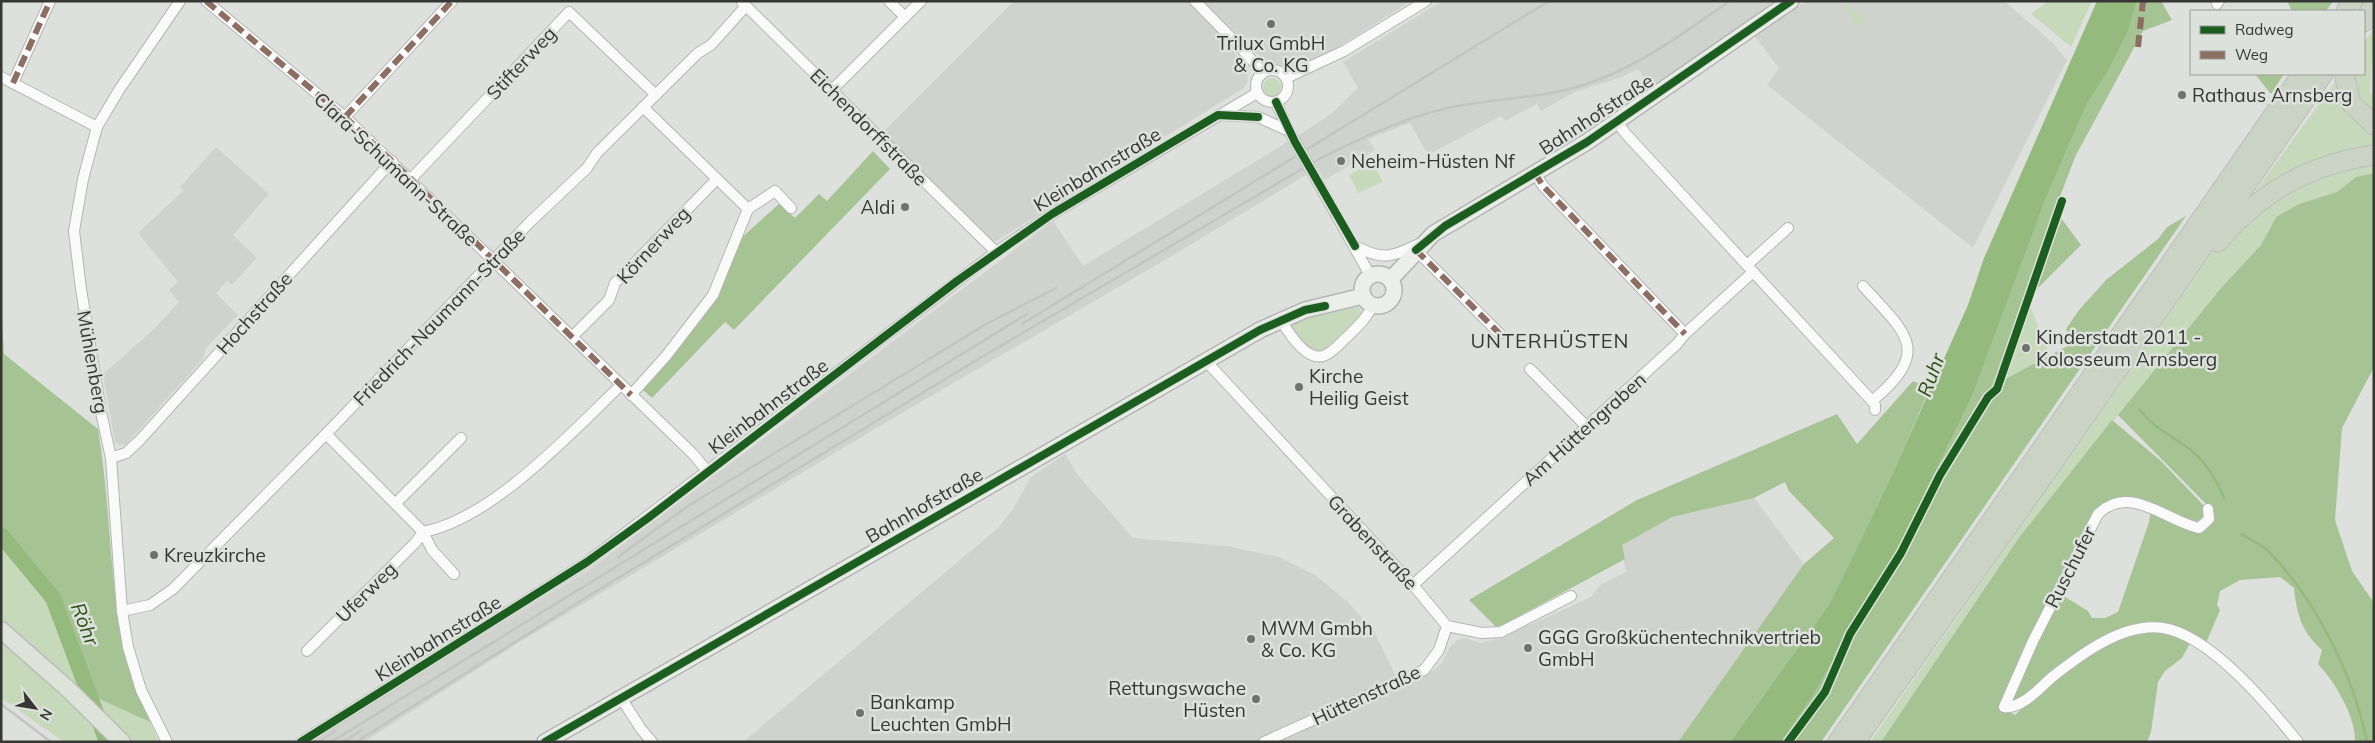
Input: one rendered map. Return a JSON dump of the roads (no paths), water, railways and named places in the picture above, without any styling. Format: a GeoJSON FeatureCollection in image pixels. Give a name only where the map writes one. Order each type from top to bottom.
{"type":"FeatureCollection","features":[{"type":"Feature","properties":{"kind":"highway"},"geometry":{"type":"LineString","coordinates":[[2365,15],[2374,3]]}},
{"type":"Feature","properties":{"kind":"highway"},"geometry":{"type":"LineString","coordinates":[[2365,20],[2374,3]]}},
{"type":"Feature","properties":{"kind":"highway"},"geometry":{"type":"LineString","coordinates":[[1838,742],[2301,75]]}},
{"type":"Feature","properties":{"kind":"highway"},"geometry":{"type":"LineString","coordinates":[[1855,742],[2322,75]]}},
{"type":"Feature","properties":{"kind":"highway"},"geometry":{"type":"LineString","coordinates":[[2344,75],[2351,103],[2374,125]]}},
{"type":"Feature","properties":{"kind":"highway"},"geometry":{"type":"LineString","coordinates":[[2158,310],[2180,289],[2224,235],[2270,193],[2305,173],[2323,166],[2374,155]]}},
{"type":"Feature","properties":{"kind":"main road"},"geometry":{"type":"LineString","coordinates":[[4,632],[122,742]]}},
{"type":"Feature","properties":{"kind":"street"},"geometry":{"type":"LineString","coordinates":[[12,83],[50,1]]}},
{"type":"Feature","properties":{"kind":"street","name":"Mühlenberg"},"geometry":{"type":"LineString","coordinates":[[167,742],[141,690],[128,647],[122,611],[111,458],[101,412],[80,289],[74,231],[82,178],[97,127],[124,82],[180,1]]}},
{"type":"Feature","properties":{"kind":"street","name":"Clara-Schumann-Straße"},"geometry":{"type":"LineString","coordinates":[[206,1],[345,117],[392,161],[493,262],[573,336],[693,454],[708,472]]}},
{"type":"Feature","properties":{"kind":"street"},"geometry":{"type":"LineString","coordinates":[[345,117],[452,1]]}},
{"type":"Feature","properties":{"kind":"street"},"geometry":{"type":"LineString","coordinates":[[889,1],[905,17]]}},
{"type":"Feature","properties":{"kind":"street"},"geometry":{"type":"LineString","coordinates":[[832,90],[921,1]]}},
{"type":"Feature","properties":{"kind":"street"},"geometry":{"type":"LineString","coordinates":[[1196,1],[1263,73]]}},
{"type":"Feature","properties":{"kind":"street"},"geometry":{"type":"LineString","coordinates":[[1286,78],[1344,51],[1426,1]]}},
{"type":"Feature","properties":{"kind":"street","name":"Bahnhofstraße"},"geometry":{"type":"LineString","coordinates":[[545,742],[1206,361],[1281,320],[1305,310],[1368,301],[1382,306],[1391,300],[1394,290],[1391,279],[1401,270],[1420,246],[1445,226],[1617,122],[1791,1]]}},
{"type":"Feature","properties":{"kind":"street","name":"Eichendorffstraße"},"geometry":{"type":"LineString","coordinates":[[743,4],[996,252]]}},
{"type":"Feature","properties":{"kind":"street","name":"Friedrich-Naumann-Straße"},"geometry":{"type":"LineString","coordinates":[[122,611],[150,605],[173,589],[326,434],[643,106],[698,53],[711,45],[743,4]]}},
{"type":"Feature","properties":{"kind":"street","name":"Stifterweg"},"geometry":{"type":"LineString","coordinates":[[411,179],[569,12],[656,95]]}},
{"type":"Feature","properties":{"kind":"street"},"geometry":{"type":"LineString","coordinates":[[1275,70],[1286,78],[1288,86],[1286,94],[1276,102],[1263,100],[1258,93],[1256,85],[1263,73],[1275,70]]}},
{"type":"Feature","properties":{"kind":"street"},"geometry":{"type":"LineString","coordinates":[[1,77],[97,127]]}},
{"type":"Feature","properties":{"kind":"street","name":"Kleinbahnstraße"},"geometry":{"type":"LineString","coordinates":[[301,742],[549,588],[640,524],[996,252],[1052,214],[1258,93]]}},
{"type":"Feature","properties":{"kind":"street"},"geometry":{"type":"LineString","coordinates":[[1276,102],[1289,131],[1355,246],[1370,276],[1378,273],[1391,279]]}},
{"type":"Feature","properties":{"kind":"street"},"geometry":{"type":"LineString","coordinates":[[643,106],[748,208]]}},
{"type":"Feature","properties":{"kind":"street"},"geometry":{"type":"LineString","coordinates":[[1218,115],[1258,117],[1289,131]]}},
{"type":"Feature","properties":{"kind":"street"},"geometry":{"type":"LineString","coordinates":[[1617,122],[1873,406],[1903,371],[1909,353],[1903,330],[1863,286]]}},
{"type":"Feature","properties":{"kind":"street","name":"Hochstraße"},"geometry":{"type":"LineString","coordinates":[[111,458],[126,453],[139,441],[392,161]]}},
{"type":"Feature","properties":{"kind":"street"},"geometry":{"type":"LineString","coordinates":[[1535,173],[1543,186],[1685,334]]}},
{"type":"Feature","properties":{"kind":"street","name":"Körnerweg"},"geometry":{"type":"LineString","coordinates":[[573,336],[609,300],[615,283],[717,179]]}},
{"type":"Feature","properties":{"kind":"street"},"geometry":{"type":"LineString","coordinates":[[631,395],[666,356],[713,295],[748,208],[775,191],[791,208]]}},
{"type":"Feature","properties":{"kind":"street","name":"Am Hüttengraben"},"geometry":{"type":"LineString","coordinates":[[1413,585],[1678,344],[1685,334],[1788,228]]}},
{"type":"Feature","properties":{"kind":"street"},"geometry":{"type":"LineString","coordinates":[[1355,246],[1375,255],[1390,257],[1420,246],[1500,334]]}},
{"type":"Feature","properties":{"kind":"street","name":"Bahnhofstraße"},"geometry":{"type":"LineString","coordinates":[[1281,320],[1288,332],[1307,352],[1314,356],[1323,356],[1364,321],[1368,301],[1362,287],[1370,276]]}},
{"type":"Feature","properties":{"kind":"street","name":"Grabenstraße"},"geometry":{"type":"LineString","coordinates":[[1206,361],[1413,585],[1447,626]]}},
{"type":"Feature","properties":{"kind":"street"},"geometry":{"type":"LineString","coordinates":[[1530,370],[1587,427]]}},
{"type":"Feature","properties":{"kind":"street"},"geometry":{"type":"LineString","coordinates":[[423,532],[439,529],[465,516],[516,483],[556,448],[621,385]]}},
{"type":"Feature","properties":{"kind":"street"},"geometry":{"type":"LineString","coordinates":[[326,434],[423,532],[432,550],[454,574]]}},
{"type":"Feature","properties":{"kind":"street"},"geometry":{"type":"LineString","coordinates":[[396,503],[461,438]]}},
{"type":"Feature","properties":{"kind":"street","name":"Ruschufer"},"geometry":{"type":"LineString","coordinates":[[2208,509],[2209,519],[2201,527],[2196,528],[2151,508],[2128,502],[2116,502],[2098,514],[2033,641],[2004,707],[2012,708],[2020,703],[2069,664],[2105,641],[2138,630],[2163,628],[2194,641],[2220,658],[2298,742]]}},
{"type":"Feature","properties":{"kind":"street","name":"Uferweg"},"geometry":{"type":"LineString","coordinates":[[306,651],[415,544],[423,532]]}},
{"type":"Feature","properties":{"kind":"street"},"geometry":{"type":"LineString","coordinates":[[1447,626],[1482,633],[1501,632],[1571,596]]}},
{"type":"Feature","properties":{"kind":"street","name":"Hüttenstraße"},"geometry":{"type":"LineString","coordinates":[[1264,742],[1424,670],[1439,650],[1447,626]]}},
{"type":"Feature","properties":{"kind":"street"},"geometry":{"type":"LineString","coordinates":[[621,698],[641,730],[652,742]]}},
{"type":"Feature","properties":{"kind":"waterway"},"geometry":{"type":"LineString","coordinates":[[2140,410],[2159,428],[2199,457],[2212,474],[2224,498]]}},
{"type":"Feature","properties":{"kind":"waterway"},"geometry":{"type":"LineString","coordinates":[[2241,534],[2267,550],[2285,569],[2316,614],[2330,639],[2353,691],[2367,742]]}},
{"type":"Feature","properties":{"kind":"waterway","name":"Röhr"},"geometry":{"type":"LineString","coordinates":[[1,535],[53,598],[107,742]]}},
{"type":"Feature","properties":{"kind":"railway"},"geometry":{"type":"LineString","coordinates":[[1022,324],[1549,1]]}},
{"type":"Feature","properties":{"kind":"railway"},"geometry":{"type":"LineString","coordinates":[[356,742],[582,600],[975,361],[1319,159],[1349,144],[1427,113],[1480,102],[1556,92],[1611,75],[1680,35],[1730,1]]}},
{"type":"Feature","properties":{"kind":"railway"},"geometry":{"type":"LineString","coordinates":[[618,557],[688,506],[988,323],[1056,288]]}},
{"type":"Feature","properties":{"kind":"railway"},"geometry":{"type":"LineString","coordinates":[[331,742],[1027,314]]}},
{"type":"Feature","properties":{"kind":"railway"},"geometry":{"type":"LineString","coordinates":[[1,704],[51,742]]}},
{"type":"Feature","properties":{"kind":"railway"},"geometry":{"type":"LineString","coordinates":[[343,742],[362,730]]}},
{"type":"Feature","properties":{"kind":"railway"},"geometry":{"type":"LineString","coordinates":[[318,742],[335,731]]}},
{"type":"Feature","properties":{"kind":"place","name":"Trilux GmbH & Co. KG"},"geometry":{"type":"Point","coordinates":[1271,24]}},
{"type":"Feature","properties":{"kind":"place","name":"Rathaus Arnsberg"},"geometry":{"type":"Point","coordinates":[2182,95]}},
{"type":"Feature","properties":{"kind":"place","name":"Neheim-Hüsten Nf"},"geometry":{"type":"Point","coordinates":[1341,161]}},
{"type":"Feature","properties":{"kind":"place","name":"Aldi"},"geometry":{"type":"Point","coordinates":[905,207]}},
{"type":"Feature","properties":{"kind":"place","name":"Kinderstadt 2011 - Kolosseum Arnsberg"},"geometry":{"type":"Point","coordinates":[2026,348]}},
{"type":"Feature","properties":{"kind":"place","name":"Kirche Heilig Geist"},"geometry":{"type":"Point","coordinates":[1299,387]}},
{"type":"Feature","properties":{"kind":"place","name":"Kreuzkirche"},"geometry":{"type":"Point","coordinates":[154,555]}},
{"type":"Feature","properties":{"kind":"place","name":"MWM Gmbh & Co. KG"},"geometry":{"type":"Point","coordinates":[1251,639]}},
{"type":"Feature","properties":{"kind":"place","name":"GGG Großküchentechnikvertrieb GmbH"},"geometry":{"type":"Point","coordinates":[1528,648]}},
{"type":"Feature","properties":{"kind":"place","name":"Rettungswache Hüsten"},"geometry":{"type":"Point","coordinates":[1256,699]}},
{"type":"Feature","properties":{"kind":"place","name":"Bankamp Leuchten GmbH"},"geometry":{"type":"Point","coordinates":[860,713]}},
{"type":"Feature","properties":{"kind":"district","name":"UNTERHÜSTEN"},"geometry":{"type":"Point","coordinates":[1550,341]}},
{"type":"Feature","properties":{"kind":"water label","name":"Ruhr"},"geometry":{"type":"Point","coordinates":[1931,375]}}]}
